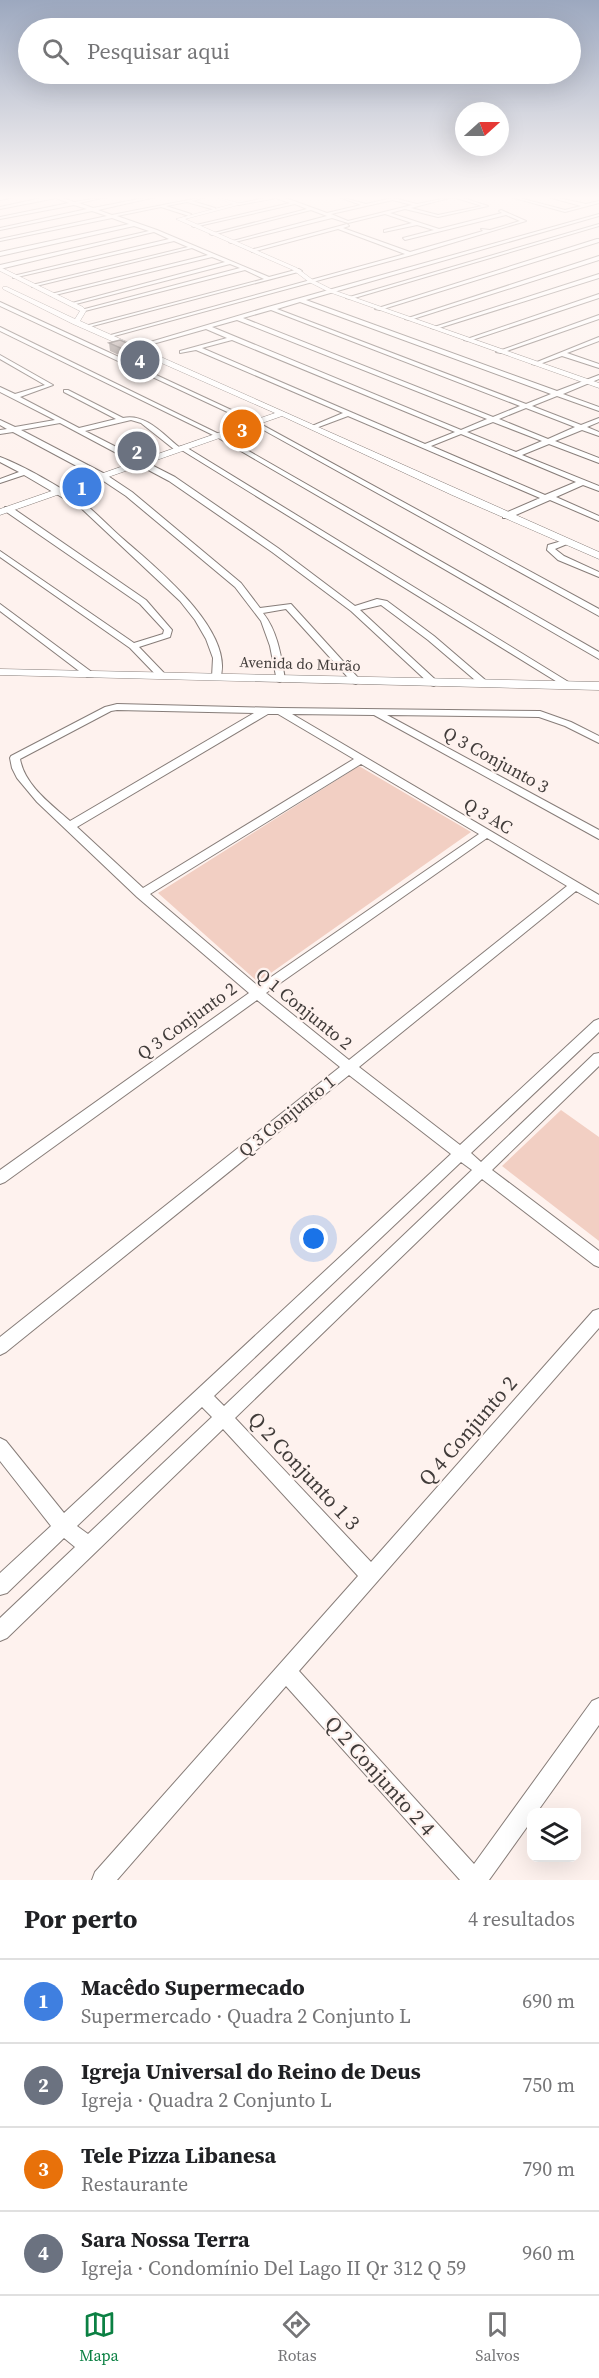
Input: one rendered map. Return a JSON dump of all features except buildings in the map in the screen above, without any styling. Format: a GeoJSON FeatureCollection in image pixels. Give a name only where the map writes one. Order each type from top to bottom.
{"type":"FeatureCollection","features":[{"type":"Feature","properties":{"kind":"street"},"geometry":{"type":"LineString","coordinates":[[28,284],[74,304],[150,284]]}},
{"type":"Feature","properties":{"kind":"street"},"geometry":{"type":"LineString","coordinates":[[34,286],[43,284]]}},
{"type":"Feature","properties":{"kind":"street"},"geometry":{"type":"LineString","coordinates":[[53,295],[98,284]]}},
{"type":"Feature","properties":{"kind":"street"},"geometry":{"type":"LineString","coordinates":[[2,287],[61,315],[80,316],[193,284]]}},
{"type":"Feature","properties":{"kind":"street"},"geometry":{"type":"LineString","coordinates":[[87,327],[246,284]]}},
{"type":"Feature","properties":{"kind":"street"},"geometry":{"type":"LineString","coordinates":[[109,337],[301,284]]}},
{"type":"Feature","properties":{"kind":"street"},"geometry":{"type":"LineString","coordinates":[[316,284],[378,309],[599,386]]}},
{"type":"Feature","properties":{"kind":"street"},"geometry":{"type":"LineString","coordinates":[[134,348],[357,284]]}},
{"type":"Feature","properties":{"kind":"street"},"geometry":{"type":"LineString","coordinates":[[349,298],[398,284]]}},
{"type":"Feature","properties":{"kind":"street"},"geometry":{"type":"LineString","coordinates":[[378,309],[459,284]]}},
{"type":"Feature","properties":{"kind":"street"},"geometry":{"type":"LineString","coordinates":[[408,319],[518,284]]}},
{"type":"Feature","properties":{"kind":"street"},"geometry":{"type":"LineString","coordinates":[[434,328],[574,284]]}},
{"type":"Feature","properties":{"kind":"street"},"geometry":{"type":"LineString","coordinates":[[467,340],[599,296]]}},
{"type":"Feature","properties":{"kind":"street"},"geometry":{"type":"LineString","coordinates":[[300,300],[599,409]]}},
{"type":"Feature","properties":{"kind":"street"},"geometry":{"type":"LineString","coordinates":[[0,304],[253,422],[599,613]]}},
{"type":"Feature","properties":{"kind":"street"},"geometry":{"type":"LineString","coordinates":[[74,304],[87,327],[599,556]]}},
{"type":"Feature","properties":{"kind":"street"},"geometry":{"type":"LineString","coordinates":[[270,308],[599,434]]}},
{"type":"Feature","properties":{"kind":"street"},"geometry":{"type":"LineString","coordinates":[[499,352],[599,317]]}},
{"type":"Feature","properties":{"kind":"street"},"geometry":{"type":"LineString","coordinates":[[237,318],[599,461]]}},
{"type":"Feature","properties":{"kind":"street"},"geometry":{"type":"LineString","coordinates":[[206,327],[599,489]]}},
{"type":"Feature","properties":{"kind":"street"},"geometry":{"type":"LineString","coordinates":[[0,329],[217,435],[599,657]]}},
{"type":"Feature","properties":{"kind":"street"},"geometry":{"type":"LineString","coordinates":[[182,352],[232,338]]}},
{"type":"Feature","properties":{"kind":"street"},"geometry":{"type":"LineString","coordinates":[[535,364],[599,339]]}},
{"type":"Feature","properties":{"kind":"street"},"geometry":{"type":"LineString","coordinates":[[587,344],[599,348]]}},
{"type":"Feature","properties":{"kind":"street"},"geometry":{"type":"LineString","coordinates":[[196,348],[423,447],[599,519]]}},
{"type":"Feature","properties":{"kind":"street"},"geometry":{"type":"LineString","coordinates":[[563,354],[599,366]]}},
{"type":"Feature","properties":{"kind":"street"},"geometry":{"type":"LineString","coordinates":[[0,357],[50,385],[15,396]]}},
{"type":"Feature","properties":{"kind":"street"},"geometry":{"type":"LineString","coordinates":[[135,366],[159,360]]}},
{"type":"Feature","properties":{"kind":"street"},"geometry":{"type":"LineString","coordinates":[[423,447],[599,377]]}},
{"type":"Feature","properties":{"kind":"street"},"geometry":{"type":"LineString","coordinates":[[0,388],[172,479],[354,609],[434,683]]}},
{"type":"Feature","properties":{"kind":"street"},"geometry":{"type":"LineString","coordinates":[[66,391],[122,420]]}},
{"type":"Feature","properties":{"kind":"street"},"geometry":{"type":"LineString","coordinates":[[4,510],[282,413]]}},
{"type":"Feature","properties":{"kind":"street"},"geometry":{"type":"LineString","coordinates":[[314,427],[347,414]]}},
{"type":"Feature","properties":{"kind":"street"},"geometry":{"type":"LineString","coordinates":[[79,430],[122,420],[137,419],[180,448],[570,686]]}},
{"type":"Feature","properties":{"kind":"street"},"geometry":{"type":"LineString","coordinates":[[515,455],[599,420]]}},
{"type":"Feature","properties":{"kind":"street"},"geometry":{"type":"LineString","coordinates":[[0,432],[62,421]]}},
{"type":"Feature","properties":{"kind":"street"},"geometry":{"type":"LineString","coordinates":[[0,422],[102,476],[129,494],[238,585],[260,610],[275,646],[280,678]]}},
{"type":"Feature","properties":{"kind":"street"},"geometry":{"type":"LineString","coordinates":[[0,459],[80,504],[168,583],[207,632],[214,647],[219,669],[217,677]]}},
{"type":"Feature","properties":{"kind":"street"},"geometry":{"type":"LineString","coordinates":[[0,481],[24,473]]}},
{"type":"Feature","properties":{"kind":"street"},"geometry":{"type":"LineString","coordinates":[[506,516],[583,482]]}},
{"type":"Feature","properties":{"kind":"street"},"geometry":{"type":"LineString","coordinates":[[4,510],[143,602],[168,630],[167,635],[163,637],[133,646]]}},
{"type":"Feature","properties":{"kind":"street"},"geometry":{"type":"LineString","coordinates":[[568,542],[551,547],[551,550],[561,558],[599,575]]}},
{"type":"Feature","properties":{"kind":"street"},"geometry":{"type":"LineString","coordinates":[[0,553],[133,646],[162,676]]}},
{"type":"Feature","properties":{"kind":"street"},"geometry":{"type":"LineString","coordinates":[[354,609],[377,602],[384,603],[431,638],[485,684]]}},
{"type":"Feature","properties":{"kind":"street"},"geometry":{"type":"LineString","coordinates":[[260,610],[288,606],[356,681]]}},
{"type":"Feature","properties":{"kind":"street"},"geometry":{"type":"LineString","coordinates":[[0,607],[90,675]]}},
{"type":"Feature","properties":{"kind":"street","name":"Avenida do Murão"},"geometry":{"type":"LineString","coordinates":[[1,672],[599,686]]}},
{"type":"Feature","properties":{"kind":"street","name":"Q 1 Conjunto 2"},"geometry":{"type":"LineString","coordinates":[[266,711],[147,706],[108,709],[15,758],[15,765],[36,797],[141,894],[256,994],[347,1068],[599,1260]]}},
{"type":"Feature","properties":{"kind":"street"},"geometry":{"type":"LineString","coordinates":[[70,826],[266,711],[540,714],[560,720],[599,740]]}},
{"type":"Feature","properties":{"kind":"street","name":"Q 3 AC"},"geometry":{"type":"LineString","coordinates":[[280,711],[599,900]]}},
{"type":"Feature","properties":{"kind":"street","name":"Q 3 Conjunto 3"},"geometry":{"type":"LineString","coordinates":[[377,714],[599,835]]}},
{"type":"Feature","properties":{"kind":"street"},"geometry":{"type":"LineString","coordinates":[[141,894],[360,760]]}},
{"type":"Feature","properties":{"kind":"street","name":"Q 3 Conjunto 2"},"geometry":{"type":"LineString","coordinates":[[0,1178],[256,994],[486,834]]}},
{"type":"Feature","properties":{"kind":"street","name":"Q 3 Conjunto 1"},"geometry":{"type":"LineString","coordinates":[[0,1347],[575,886]]}},
{"type":"Feature","properties":{"kind":"street"},"geometry":{"type":"LineString","coordinates":[[0,1586],[599,1024]]}},
{"type":"Feature","properties":{"kind":"street"},"geometry":{"type":"LineString","coordinates":[[0,1631],[599,1058]]}},
{"type":"Feature","properties":{"kind":"street","name":"Q 4 Conjunto 2"},"geometry":{"type":"LineString","coordinates":[[103,1880],[599,1316]]}},
{"type":"Feature","properties":{"kind":"street","name":"Q 2 Conjunto 1 3"},"geometry":{"type":"LineString","coordinates":[[203,1395],[371,1576]]}},
{"type":"Feature","properties":{"kind":"street"},"geometry":{"type":"LineString","coordinates":[[0,1447],[63,1526],[88,1546]]}},
{"type":"Feature","properties":{"kind":"street","name":"Q 2 Conjunto 2 4"},"geometry":{"type":"LineString","coordinates":[[286,1671],[475,1880]]}},
{"type":"Feature","properties":{"kind":"street"},"geometry":{"type":"LineString","coordinates":[[475,1880],[599,1708]]}},
{"type":"Feature","properties":{"kind":"shaded area"},"geometry":{"type":"Polygon","coordinates":[[[359,766],[471,832],[258,982],[158,893],[359,766]]]}},
{"type":"Feature","properties":{"kind":"shaded area"},"geometry":{"type":"Polygon","coordinates":[[[561,1110],[599,1137],[599,1241],[502,1166],[561,1110]]]}},
{"type":"Feature","properties":{"kind":"place","name":"Sara Nossa Terra"},"geometry":{"type":"Point","coordinates":[140,360]}},
{"type":"Feature","properties":{"kind":"place","name":"Tele Pizza Libanesa"},"geometry":{"type":"Point","coordinates":[242,429]}},
{"type":"Feature","properties":{"kind":"place","name":"Igreja Universal do Reino de Deus"},"geometry":{"type":"Point","coordinates":[137,451]}},
{"type":"Feature","properties":{"kind":"place","name":"Macêdo Supermecado"},"geometry":{"type":"Point","coordinates":[82,487]}}]}
